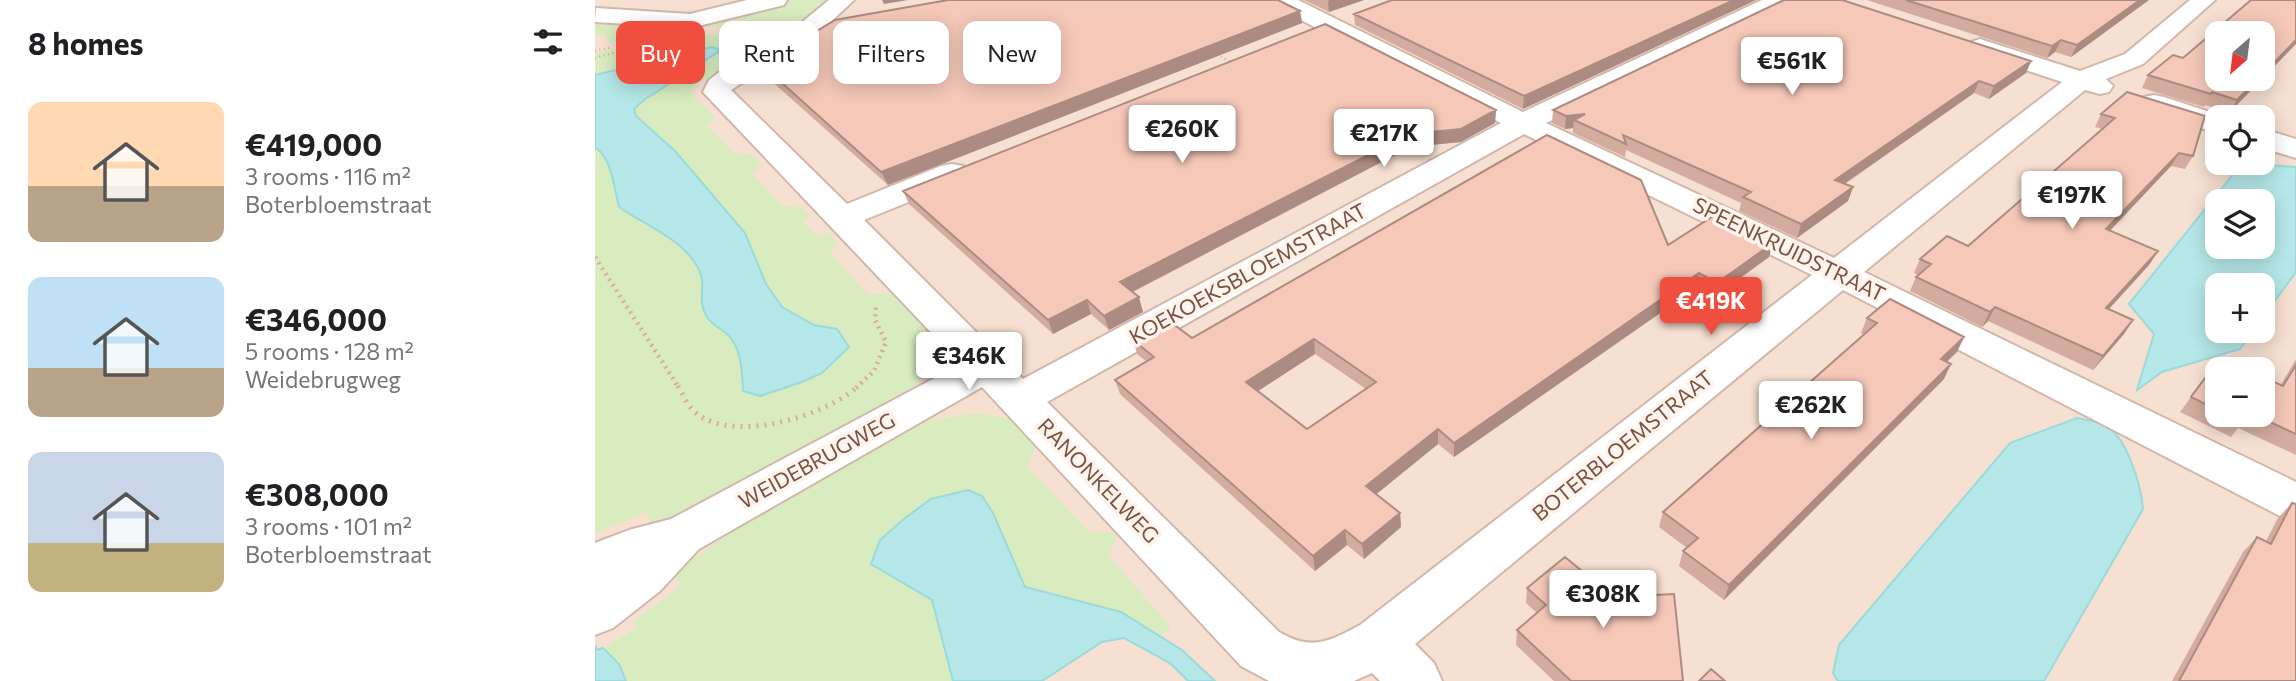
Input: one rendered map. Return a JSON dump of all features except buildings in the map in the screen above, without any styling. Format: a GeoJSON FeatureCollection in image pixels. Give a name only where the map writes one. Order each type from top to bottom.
{"type":"FeatureCollection","features":[{"type":"Feature","properties":{"kind":"street"},"geometry":{"type":"LineString","coordinates":[[596,15],[690,21],[776,0]]}},
{"type":"Feature","properties":{"kind":"street","name":"RANONKELWEG"},"geometry":{"type":"LineString","coordinates":[[817,21],[843,0]]}},
{"type":"Feature","properties":{"kind":"street","name":"SPEENKRUIDSTRAAT"},"geometry":{"type":"LineString","coordinates":[[1280,0],[1523,123],[1839,274],[2296,503]]}},
{"type":"Feature","properties":{"kind":"street","name":"KOEKOEKSBLOEMSTRAAT"},"geometry":{"type":"LineString","coordinates":[[1019,399],[1523,123],[1780,0]]}},
{"type":"Feature","properties":{"kind":"street","name":"BOTERBLOEMSTRAAT"},"geometry":{"type":"LineString","coordinates":[[1378,642],[2081,80],[2134,59],[2204,0]]}},
{"type":"Feature","properties":{"kind":"street"},"geometry":{"type":"LineString","coordinates":[[1291,38],[1360,12]]}},
{"type":"Feature","properties":{"kind":"street"},"geometry":{"type":"LineString","coordinates":[[819,25],[861,18]]}},
{"type":"Feature","properties":{"kind":"street"},"geometry":{"type":"LineString","coordinates":[[1952,38],[2205,120]]}},
{"type":"Feature","properties":{"kind":"street","name":"RANONKELWEG"},"geometry":{"type":"LineString","coordinates":[[723,84],[716,92],[842,217],[1278,665],[1313,674],[1337,667],[1378,642]]}},
{"type":"Feature","properties":{"kind":"street"},"geometry":{"type":"LineString","coordinates":[[2275,142],[2296,149]]}},
{"type":"Feature","properties":{"kind":"street"},"geometry":{"type":"LineString","coordinates":[[842,217],[972,165]]}},
{"type":"Feature","properties":{"kind":"street","name":"WEIDEBRUGWEG"},"geometry":{"type":"LineString","coordinates":[[595,565],[629,550],[683,535],[987,368]]}},
{"type":"Feature","properties":{"kind":"street","name":"WEIDEBRUGWEG"},"geometry":{"type":"LineString","coordinates":[[595,612],[643,576],[683,535]]}},
{"type":"Feature","properties":{"kind":"street"},"geometry":{"type":"LineString","coordinates":[[1378,642],[1415,681]]}},
{"type":"Feature","properties":{"kind":"path"},"geometry":{"type":"LineString","coordinates":[[1207,48],[1242,68]]}},
{"type":"Feature","properties":{"kind":"path"},"geometry":{"type":"LineString","coordinates":[[595,257],[695,413],[724,427],[767,425],[813,412],[851,393],[874,371],[886,342],[875,320],[874,309],[879,301],[910,288]]}},
{"type":"Feature","properties":{"kind":"shaded area"},"geometry":{"type":"Polygon","coordinates":[[[595,0],[2296,0],[2296,681],[595,681],[595,0]]]}},
{"type":"Feature","properties":{"kind":"green space"},"geometry":{"type":"Polygon","coordinates":[[[789,0],[834,0],[807,21],[719,21],[719,27],[705,27],[703,21],[789,0]]]}},
{"type":"Feature","properties":{"kind":"green space"},"geometry":{"type":"Polygon","coordinates":[[[595,19],[626,21],[616,21],[616,42],[609,43],[603,33],[595,35],[595,19]]]}},
{"type":"Feature","properties":{"kind":"green space"},"geometry":{"type":"Polygon","coordinates":[[[719,34],[719,49],[705,49],[705,35],[719,34]]]}},
{"type":"Feature","properties":{"kind":"green space"},"geometry":{"type":"Polygon","coordinates":[[[616,48],[616,70],[595,75],[595,53],[616,48]]]}},
{"type":"Feature","properties":{"kind":"green space"},"geometry":{"type":"Polygon","coordinates":[[[719,49],[719,71],[705,80],[705,60],[719,49]]]}},
{"type":"Feature","properties":{"kind":"green space"},"geometry":{"type":"Polygon","coordinates":[[[669,84],[699,84],[694,87],[692,95],[715,117],[707,126],[734,153],[752,154],[761,163],[752,174],[783,206],[802,207],[811,217],[802,221],[817,237],[829,232],[837,243],[830,253],[868,295],[892,293],[932,335],[936,356],[925,376],[898,401],[702,503],[652,526],[647,512],[595,533],[595,147],[609,166],[619,207],[677,243],[688,255],[701,276],[700,298],[707,318],[730,337],[760,396],[808,379],[834,364],[837,329],[814,325],[782,307],[766,284],[745,233],[636,116],[634,109],[669,84]]]}},
{"type":"Feature","properties":{"kind":"green space"},"geometry":{"type":"Polygon","coordinates":[[[977,413],[1017,420],[1037,443],[1027,467],[1090,533],[1111,532],[1117,538],[1108,555],[1171,627],[1161,636],[1121,612],[1025,587],[993,513],[982,496],[931,499],[880,540],[932,600],[953,681],[626,681],[619,664],[603,648],[637,628],[633,621],[681,586],[671,574],[750,519],[843,465],[927,421],[977,413]]]}},
{"type":"Feature","properties":{"kind":"water"},"geometry":{"type":"Polygon","coordinates":[[[712,47],[719,49],[705,60],[705,49],[712,47]]]}},
{"type":"Feature","properties":{"kind":"water"},"geometry":{"type":"Polygon","coordinates":[[[616,70],[616,84],[669,84],[634,109],[636,116],[675,151],[745,233],[766,284],[782,307],[814,325],[837,329],[849,347],[822,373],[760,396],[743,391],[736,346],[727,334],[709,320],[704,311],[702,280],[695,263],[666,235],[619,207],[609,166],[595,147],[595,75],[616,70]]]}},
{"type":"Feature","properties":{"kind":"water"},"geometry":{"type":"Polygon","coordinates":[[[2275,165],[2296,167],[2296,272],[2275,301],[2275,273],[2205,273],[2205,343],[2244,343],[2240,349],[2205,357],[2205,359],[2162,372],[2137,390],[2154,334],[2129,304],[2205,209],[2205,259],[2275,259],[2275,189],[2221,189],[2232,175],[2275,175],[2275,165]]]}},
{"type":"Feature","properties":{"kind":"water"},"geometry":{"type":"Polygon","coordinates":[[[2077,418],[2105,425],[2120,440],[2136,475],[2143,509],[2044,681],[1838,681],[1833,673],[1839,645],[2010,443],[2077,418]]]}},
{"type":"Feature","properties":{"kind":"water"},"geometry":{"type":"Polygon","coordinates":[[[968,490],[982,496],[993,513],[1025,587],[1121,612],[1182,650],[1215,681],[1188,681],[1170,663],[1124,638],[1102,642],[1042,681],[953,681],[932,600],[871,564],[880,540],[905,518],[931,499],[968,490]]]}},
{"type":"Feature","properties":{"kind":"water"},"geometry":{"type":"Polygon","coordinates":[[[595,645],[597,650],[603,648],[619,664],[626,681],[595,681],[595,645]]]}}]}
